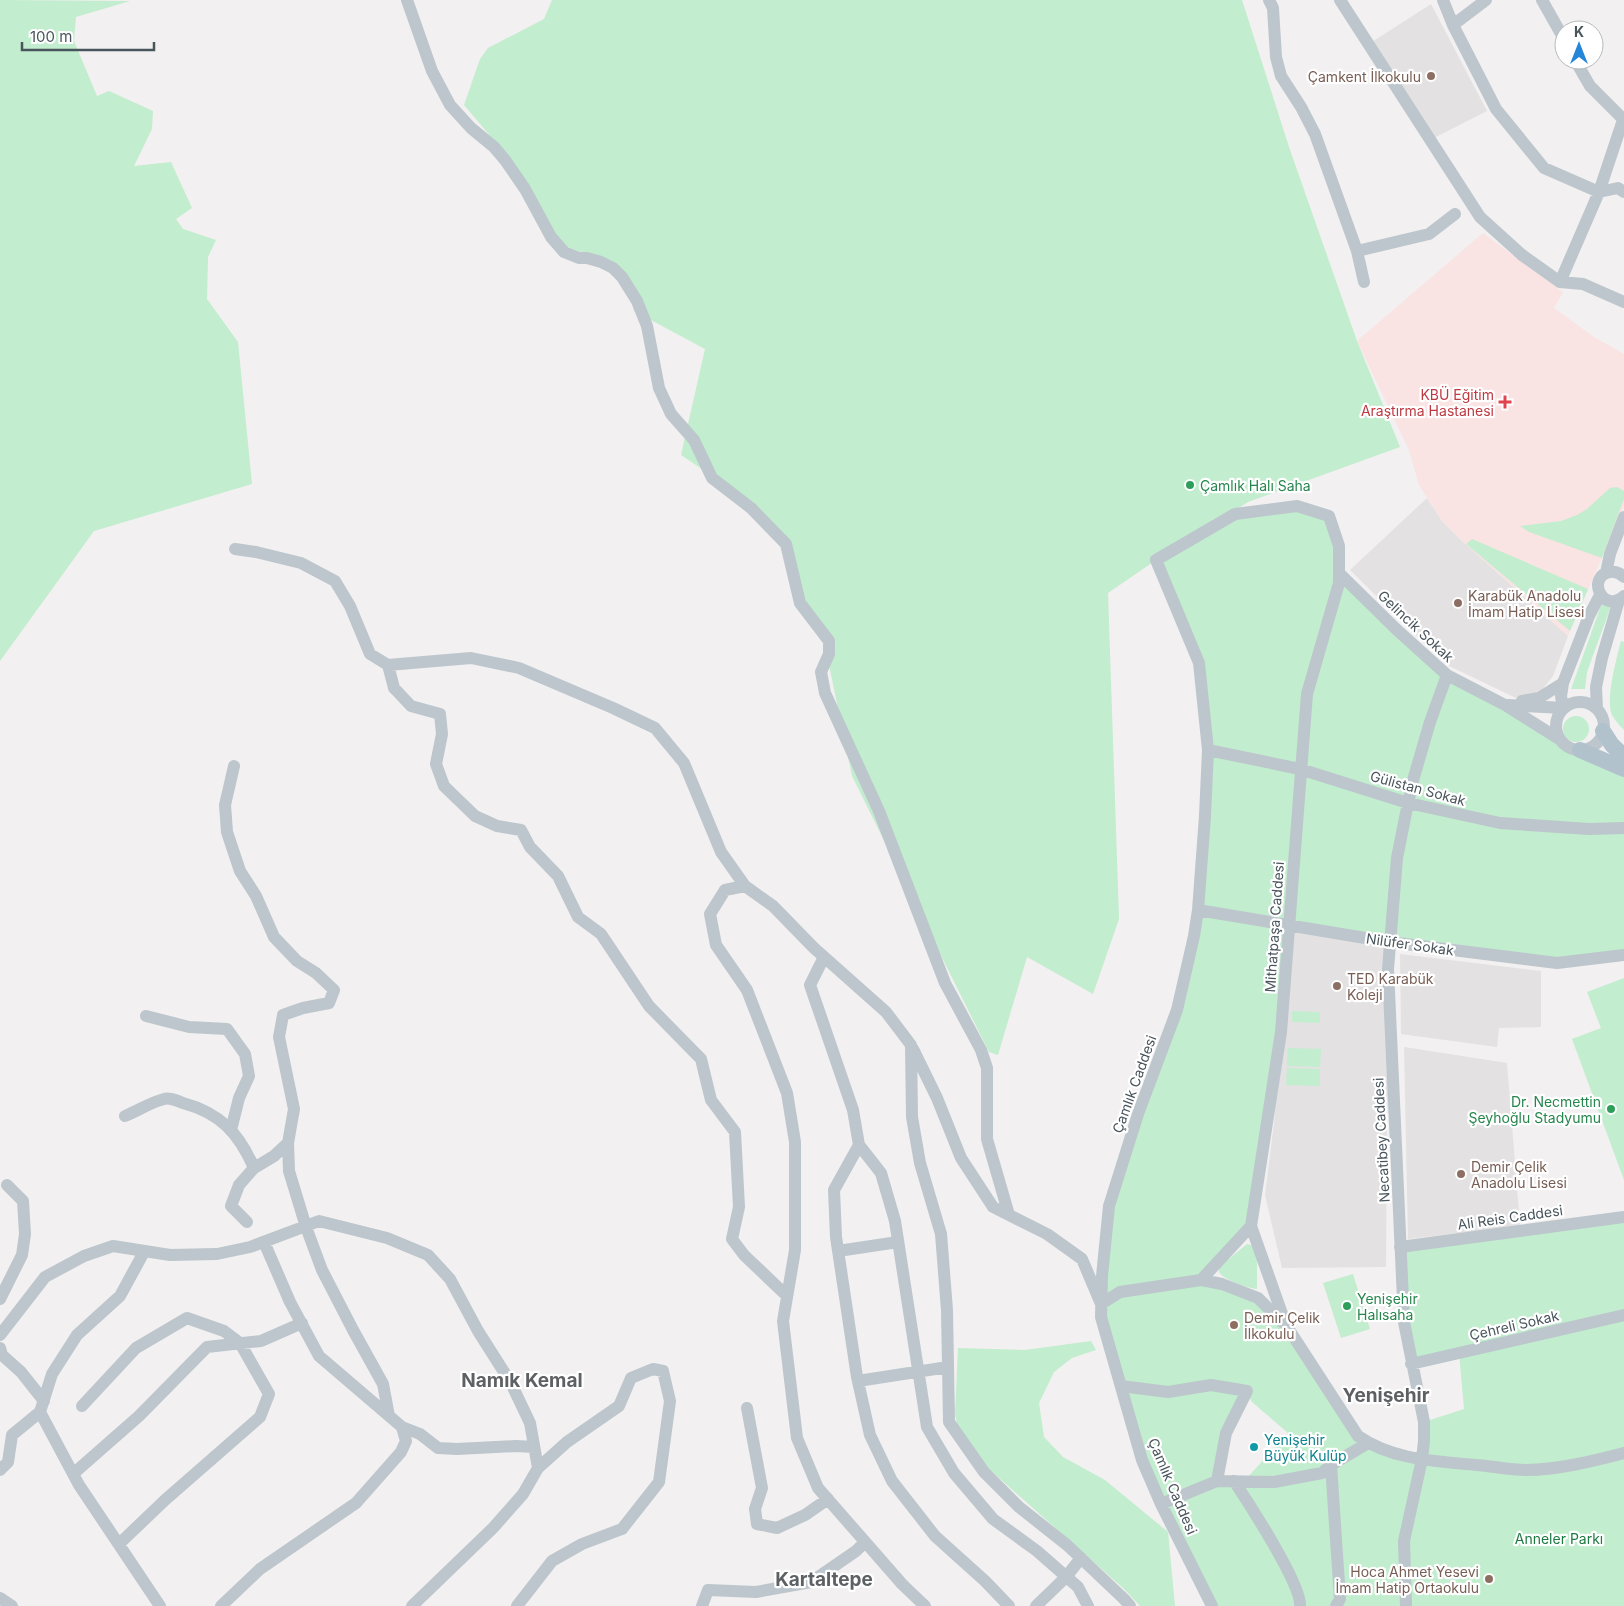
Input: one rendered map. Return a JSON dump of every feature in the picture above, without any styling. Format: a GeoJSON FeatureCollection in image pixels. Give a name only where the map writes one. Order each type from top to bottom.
{"type":"FeatureCollection","features":[{"type":"Feature","properties":{"kind":"main road"},"geometry":{"type":"LineString","coordinates":[[1603,731],[1624,759]]}},
{"type":"Feature","properties":{"kind":"main road"},"geometry":{"type":"LineString","coordinates":[[1580,750],[1624,759]]}},
{"type":"Feature","properties":{"kind":"street"},"geometry":{"type":"LineString","coordinates":[[407,0],[432,71],[450,105],[505,160],[525,189],[551,237],[564,252],[579,258],[601,262],[612,268],[622,277],[637,301],[647,326],[658,388],[671,414],[694,440],[712,478],[751,508],[786,544],[800,603],[829,641],[829,654],[821,672],[825,693],[879,811],[945,983],[981,1050],[987,1068],[987,1138],[1010,1215]]}},
{"type":"Feature","properties":{"kind":"street"},"geometry":{"type":"LineString","coordinates":[[1269,0],[1273,8],[1276,57],[1281,76],[1301,107],[1315,134],[1357,251],[1364,282]]}},
{"type":"Feature","properties":{"kind":"street"},"geometry":{"type":"LineString","coordinates":[[1340,0],[1480,217],[1522,255],[1560,282],[1583,284],[1624,302]]}},
{"type":"Feature","properties":{"kind":"street"},"geometry":{"type":"LineString","coordinates":[[1443,0],[1453,25],[1496,109],[1544,168],[1599,192],[1618,188],[1624,192]]}},
{"type":"Feature","properties":{"kind":"street"},"geometry":{"type":"LineString","coordinates":[[1453,25],[1486,0]]}},
{"type":"Feature","properties":{"kind":"street"},"geometry":{"type":"LineString","coordinates":[[1542,0],[1554,21]]}},
{"type":"Feature","properties":{"kind":"street"},"geometry":{"type":"LineString","coordinates":[[1560,282],[1599,192],[1623,120],[1590,86],[1581,70]]}},
{"type":"Feature","properties":{"kind":"street"},"geometry":{"type":"LineString","coordinates":[[1357,251],[1429,234],[1455,214]]}},
{"type":"Feature","properties":{"kind":"street","name":"Mithatpaşa Caddesi"},"geometry":{"type":"LineString","coordinates":[[1156,560],[1235,514],[1297,506],[1329,516],[1339,546],[1339,584],[1306,694],[1281,1032],[1251,1226],[1286,1325],[1358,1436],[1368,1443],[1397,1454],[1422,1459],[1526,1470],[1582,1463],[1624,1454]]}},
{"type":"Feature","properties":{"kind":"street"},"geometry":{"type":"LineString","coordinates":[[1606,573],[1610,554],[1624,518]]}},
{"type":"Feature","properties":{"kind":"street"},"geometry":{"type":"LineString","coordinates":[[235,549],[301,563],[335,580],[350,606],[370,654],[388,665],[471,658],[518,668],[614,708],[655,728],[684,763],[721,852],[745,886],[773,906],[824,957],[886,1012],[911,1045],[937,1098],[960,1158],[993,1207],[1047,1234],[1082,1259],[1101,1304],[1120,1292],[1201,1280],[1222,1284],[1258,1298],[1286,1325]]}},
{"type":"Feature","properties":{"kind":"street","name":"Çamlık Caddesi"},"geometry":{"type":"LineString","coordinates":[[1156,560],[1199,663],[1208,750],[1198,910],[1177,1010],[1138,1114],[1110,1206],[1101,1318],[1142,1460],[1161,1504],[1212,1606]]}},
{"type":"Feature","properties":{"kind":"street"},"geometry":{"type":"LineString","coordinates":[[1563,708],[1561,696],[1563,684],[1589,616],[1600,595],[1598,583],[1606,573],[1615,572],[1624,577]]}},
{"type":"Feature","properties":{"kind":"street","name":"Gelincik Sokak"},"geometry":{"type":"LineString","coordinates":[[1339,573],[1396,629],[1447,675],[1505,705],[1559,739]]}},
{"type":"Feature","properties":{"kind":"street"},"geometry":{"type":"LineString","coordinates":[[1597,709],[1596,687],[1602,658],[1622,598],[1607,600],[1600,595]]}},
{"type":"Feature","properties":{"kind":"street"},"geometry":{"type":"LineString","coordinates":[[388,665],[394,688],[411,706],[440,714],[442,734],[436,764],[444,786],[475,816],[497,826],[521,830],[530,847],[558,876],[578,917],[601,934],[649,1006],[701,1060],[711,1100],[735,1132],[739,1207],[732,1239],[744,1255],[787,1296]]}},
{"type":"Feature","properties":{"kind":"street","name":"Necatibey Caddesi"},"geometry":{"type":"LineString","coordinates":[[1406,1606],[1404,1542],[1422,1459],[1424,1422],[1404,1322],[1388,969],[1389,942],[1397,858],[1408,803],[1430,722],[1447,675]]}},
{"type":"Feature","properties":{"kind":"street"},"geometry":{"type":"LineString","coordinates":[[1505,705],[1539,698],[1563,684]]}},
{"type":"Feature","properties":{"kind":"street"},"geometry":{"type":"LineString","coordinates":[[1575,702],[1583,702],[1591,704],[1597,709],[1602,716],[1604,724],[1600,739],[1595,745],[1580,750],[1572,749],[1559,739],[1555,724],[1557,716],[1563,708],[1575,702]]}},
{"type":"Feature","properties":{"kind":"street"},"geometry":{"type":"LineString","coordinates":[[1505,705],[1563,708]]}},
{"type":"Feature","properties":{"kind":"street","name":"Gülistan Sokak"},"geometry":{"type":"LineString","coordinates":[[1208,750],[1300,769],[1408,803],[1500,824],[1589,829],[1624,828]]}},
{"type":"Feature","properties":{"kind":"street"},"geometry":{"type":"LineString","coordinates":[[234,766],[225,805],[226,823],[227,832],[240,871],[256,896],[274,937],[297,961],[316,973],[334,990],[329,1003],[303,1008],[283,1015],[279,1037],[294,1110],[288,1143],[289,1171],[306,1227],[322,1270],[352,1330],[383,1384],[389,1416]]}},
{"type":"Feature","properties":{"kind":"street"},"geometry":{"type":"LineString","coordinates":[[745,886],[725,890],[710,914],[716,946],[747,990],[787,1093],[795,1142],[795,1250],[783,1321],[797,1438],[818,1488],[902,1584],[925,1606]]}},
{"type":"Feature","properties":{"kind":"street","name":"Nilüfer Sokak"},"geometry":{"type":"LineString","coordinates":[[1198,910],[1389,942],[1557,964],[1624,955]]}},
{"type":"Feature","properties":{"kind":"street"},"geometry":{"type":"LineString","coordinates":[[824,957],[810,984],[854,1110],[858,1145],[881,1174],[895,1221],[927,1427],[954,1474],[993,1519],[1037,1551],[1078,1587],[1088,1606]]}},
{"type":"Feature","properties":{"kind":"street"},"geometry":{"type":"LineString","coordinates":[[146,1016],[189,1027],[227,1029],[245,1054],[249,1076],[240,1098],[231,1130]]}},
{"type":"Feature","properties":{"kind":"street"},"geometry":{"type":"LineString","coordinates":[[911,1045],[912,1117],[920,1163],[941,1234],[947,1310],[949,1422],[984,1472],[1019,1507],[1067,1545],[1130,1606]]}},
{"type":"Feature","properties":{"kind":"street"},"geometry":{"type":"LineString","coordinates":[[125,1116],[166,1098],[198,1106],[220,1119],[231,1130],[246,1150],[254,1168]]}},
{"type":"Feature","properties":{"kind":"street"},"geometry":{"type":"LineString","coordinates":[[247,1222],[231,1206],[239,1185],[254,1168],[274,1156],[288,1143]]}},
{"type":"Feature","properties":{"kind":"street"},"geometry":{"type":"LineString","coordinates":[[858,1145],[834,1190],[838,1251],[858,1381],[870,1435],[892,1481],[935,1536],[985,1581],[1009,1606]]}},
{"type":"Feature","properties":{"kind":"street"},"geometry":{"type":"LineString","coordinates":[[0,1299],[22,1255],[25,1234],[23,1201],[7,1185]]}},
{"type":"Feature","properties":{"kind":"street","name":"Ali Reis Caddesi"},"geometry":{"type":"LineString","coordinates":[[1400,1247],[1624,1216]]}},
{"type":"Feature","properties":{"kind":"street"},"geometry":{"type":"LineString","coordinates":[[0,1335],[45,1277],[84,1256],[112,1246],[170,1255],[217,1254],[250,1247],[319,1221],[387,1238],[428,1255],[450,1278],[478,1331],[511,1383],[530,1423],[538,1468]]}},
{"type":"Feature","properties":{"kind":"street"},"geometry":{"type":"LineString","coordinates":[[1201,1280],[1251,1226]]}},
{"type":"Feature","properties":{"kind":"street"},"geometry":{"type":"LineString","coordinates":[[264,1242],[290,1302],[319,1356],[402,1427],[420,1434],[438,1448],[534,1446]]}},
{"type":"Feature","properties":{"kind":"street"},"geometry":{"type":"LineString","coordinates":[[838,1251],[898,1242]]}},
{"type":"Feature","properties":{"kind":"street"},"geometry":{"type":"LineString","coordinates":[[0,1470],[8,1462],[12,1435],[42,1407],[52,1374],[77,1335],[120,1296],[144,1252]]}},
{"type":"Feature","properties":{"kind":"street","name":"Çehreli Sokak"},"geometry":{"type":"LineString","coordinates":[[1411,1364],[1624,1315]]}},
{"type":"Feature","properties":{"kind":"street"},"geometry":{"type":"LineString","coordinates":[[82,1406],[136,1348],[187,1318],[224,1332],[240,1343],[269,1394],[260,1417],[118,1544]]}},
{"type":"Feature","properties":{"kind":"street"},"geometry":{"type":"LineString","coordinates":[[73,1474],[139,1416],[207,1347],[261,1341],[302,1323]]}},
{"type":"Feature","properties":{"kind":"street"},"geometry":{"type":"LineString","coordinates":[[0,1348],[2,1355],[21,1372],[42,1407],[73,1474],[160,1606]]}},
{"type":"Feature","properties":{"kind":"street"},"geometry":{"type":"LineString","coordinates":[[858,1381],[948,1367]]}},
{"type":"Feature","properties":{"kind":"street"},"geometry":{"type":"LineString","coordinates":[[412,1606],[493,1528],[523,1494],[538,1468],[567,1442],[619,1406],[631,1378],[653,1369],[663,1371],[670,1401],[658,1482],[622,1529],[582,1544],[552,1561],[517,1606]]}},
{"type":"Feature","properties":{"kind":"street"},"geometry":{"type":"LineString","coordinates":[[1121,1386],[1168,1392],[1211,1385],[1247,1392],[1226,1433],[1217,1481]]}},
{"type":"Feature","properties":{"kind":"street"},"geometry":{"type":"LineString","coordinates":[[747,1408],[762,1488],[755,1509],[757,1524],[777,1528],[805,1514],[828,1499]]}},
{"type":"Feature","properties":{"kind":"street"},"geometry":{"type":"LineString","coordinates":[[221,1606],[260,1569],[356,1503],[401,1452],[406,1441],[402,1427]]}},
{"type":"Feature","properties":{"kind":"street"},"geometry":{"type":"LineString","coordinates":[[1161,1504],[1217,1481],[1274,1482],[1322,1473],[1332,1464],[1368,1443]]}},
{"type":"Feature","properties":{"kind":"street"},"geometry":{"type":"LineString","coordinates":[[1332,1464],[1340,1599],[1336,1606]]}},
{"type":"Feature","properties":{"kind":"street"},"geometry":{"type":"LineString","coordinates":[[1234,1481],[1257,1515],[1289,1573],[1301,1600],[1300,1606]]}},
{"type":"Feature","properties":{"kind":"street"},"geometry":{"type":"LineString","coordinates":[[702,1606],[708,1590],[756,1592],[811,1582],[856,1551],[865,1542]]}},
{"type":"Feature","properties":{"kind":"street"},"geometry":{"type":"LineString","coordinates":[[1036,1606],[1066,1577],[1081,1558]]}},
{"type":"Feature","properties":{"kind":"street"},"geometry":{"type":"LineString","coordinates":[[0,1598],[12,1606]]}},
{"type":"Feature","properties":{"kind":"shaded area","name":"Çamkent İlkokulu"},"geometry":{"type":"Polygon","coordinates":[[[1431,4],[1487,111],[1434,138],[1372,42],[1431,4]]]}},
{"type":"Feature","properties":{"kind":"shaded area","name":"KBÜ Eğitim Araştırma Hastanesi"},"geometry":{"type":"Polygon","coordinates":[[[1483,233],[1563,292],[1554,308],[1594,337],[1624,354],[1624,507],[1568,636],[1442,521],[1419,485],[1409,450],[1357,341],[1483,233]]]}},
{"type":"Feature","properties":{"kind":"shaded area","name":"Karabük Anadolu İmam Hatip Lisesi"},"geometry":{"type":"Polygon","coordinates":[[[1427,498],[1442,521],[1461,540],[1568,636],[1553,676],[1541,691],[1516,698],[1445,664],[1350,570],[1427,498]]]}},
{"type":"Feature","properties":{"kind":"shaded area"},"geometry":{"type":"Polygon","coordinates":[[[1289,926],[1389,942],[1391,1030],[1387,1118],[1386,1267],[1282,1268],[1265,1195],[1274,1123],[1289,926]]]}},
{"type":"Feature","properties":{"kind":"shaded area"},"geometry":{"type":"Polygon","coordinates":[[[1400,954],[1541,971],[1541,1027],[1499,1028],[1497,1047],[1401,1034],[1400,954]]]}},
{"type":"Feature","properties":{"kind":"shaded area","name":"Demir Çelik Anadolu Lisesi"},"geometry":{"type":"Polygon","coordinates":[[[1404,1047],[1507,1063],[1520,1226],[1408,1239],[1404,1047]]]}},
{"type":"Feature","properties":{"kind":"green space"},"geometry":{"type":"Polygon","coordinates":[[[0,0],[130,1],[76,17],[74,41],[97,96],[109,91],[153,111],[152,129],[134,166],[171,162],[192,208],[176,219],[183,229],[216,240],[208,257],[207,299],[238,342],[252,484],[94,531],[0,661],[0,0]]]}},
{"type":"Feature","properties":{"kind":"green space","name":"Anneler Parkı"},"geometry":{"type":"Polygon","coordinates":[[[552,0],[1242,0],[1289,147],[1357,341],[1400,447],[1248,502],[1174,549],[1235,514],[1297,506],[1329,516],[1339,573],[1447,675],[1559,739],[1565,745],[1624,769],[1624,955],[1557,963],[1289,926],[1251,1226],[1201,1280],[1258,1298],[1286,1325],[1358,1436],[1422,1459],[1424,1422],[1464,1409],[1459,1353],[1411,1364],[1400,1247],[1624,1217],[1624,1606],[1212,1606],[1161,1504],[1101,1317],[1109,1206],[1194,936],[1208,750],[1199,663],[1156,560],[1108,593],[1119,919],[1093,994],[1027,957],[998,1055],[989,1052],[852,776],[822,631],[797,591],[781,548],[754,504],[681,455],[705,349],[634,311],[629,277],[599,258],[558,244],[503,151],[464,105],[480,59],[488,48],[544,19],[552,0]],[[1247,1392],[1226,1433],[1217,1480],[1247,1478],[1288,1433],[1252,1402],[1247,1392]]]}},
{"type":"Feature","properties":{"kind":"green space"},"geometry":{"type":"Polygon","coordinates":[[[1617,487],[1624,491],[1624,499],[1602,558],[1529,532],[1520,526],[1561,521],[1577,515],[1587,509],[1610,488],[1617,487]]]}},
{"type":"Feature","properties":{"kind":"green space"},"geometry":{"type":"Polygon","coordinates":[[[1472,539],[1588,589],[1570,631],[1466,544],[1472,539]]]}},
{"type":"Feature","properties":{"kind":"green space"},"geometry":{"type":"Polygon","coordinates":[[[1602,603],[1611,606],[1587,672],[1585,689],[1571,689],[1602,603]]]}},
{"type":"Feature","properties":{"kind":"green space"},"geometry":{"type":"Polygon","coordinates":[[[1621,641],[1624,642],[1624,730],[1612,715],[1610,708],[1612,678],[1621,641]]]}},
{"type":"Feature","properties":{"kind":"green space"},"geometry":{"type":"Polygon","coordinates":[[[1576,716],[1585,720],[1589,729],[1585,738],[1576,742],[1567,738],[1563,729],[1567,720],[1576,716]]]}},
{"type":"Feature","properties":{"kind":"green space","name":"Dr. Necmettin Şeyhoğlu Stadyumu"},"geometry":{"type":"Polygon","coordinates":[[[1624,978],[1624,1180],[1572,1039],[1601,1028],[1587,992],[1624,978]]]}},
{"type":"Feature","properties":{"kind":"green space"},"geometry":{"type":"Polygon","coordinates":[[[1292,1011],[1320,1012],[1320,1023],[1292,1022],[1292,1011]]]}},
{"type":"Feature","properties":{"kind":"green space"},"geometry":{"type":"Polygon","coordinates":[[[1288,1048],[1321,1049],[1320,1067],[1287,1066],[1288,1048]]]}},
{"type":"Feature","properties":{"kind":"green space"},"geometry":{"type":"Polygon","coordinates":[[[1287,1068],[1320,1069],[1320,1086],[1286,1085],[1287,1068]]]}},
{"type":"Feature","properties":{"kind":"green space"},"geometry":{"type":"Polygon","coordinates":[[[1247,1244],[1254,1246],[1257,1257],[1257,1289],[1236,1283],[1219,1272],[1219,1267],[1247,1244]]]}},
{"type":"Feature","properties":{"kind":"green space","name":"Yenişehir Halısaha"},"geometry":{"type":"Polygon","coordinates":[[[1353,1274],[1370,1329],[1341,1338],[1323,1283],[1353,1274]]]}},
{"type":"Feature","properties":{"kind":"green space"},"geometry":{"type":"Polygon","coordinates":[[[1091,1341],[1096,1350],[1072,1358],[1054,1372],[1039,1403],[1044,1437],[1063,1457],[1105,1480],[1168,1532],[1175,1606],[1140,1606],[1123,1588],[990,1470],[959,1432],[955,1414],[958,1348],[1025,1350],[1091,1341]]]}},
{"type":"Feature","properties":{"kind":"place","name":"Çamkent İlkokulu"},"geometry":{"type":"Point","coordinates":[1431,76]}},
{"type":"Feature","properties":{"kind":"place","name":"KBÜ Eğitim Araştırma Hastanesi"},"geometry":{"type":"Point","coordinates":[1505,402]}},
{"type":"Feature","properties":{"kind":"place","name":"Çamlık Halı Saha"},"geometry":{"type":"Point","coordinates":[1190,485]}},
{"type":"Feature","properties":{"kind":"place","name":"Karabük Anadolu İmam Hatip Lisesi"},"geometry":{"type":"Point","coordinates":[1458,603]}},
{"type":"Feature","properties":{"kind":"place","name":"TED Karabük Koleji"},"geometry":{"type":"Point","coordinates":[1337,986]}},
{"type":"Feature","properties":{"kind":"place","name":"Dr. Necmettin Şeyhoğlu Stadyumu"},"geometry":{"type":"Point","coordinates":[1611,1109]}},
{"type":"Feature","properties":{"kind":"place","name":"Demir Çelik Anadolu Lisesi"},"geometry":{"type":"Point","coordinates":[1461,1174]}},
{"type":"Feature","properties":{"kind":"place","name":"Yenişehir Halısaha"},"geometry":{"type":"Point","coordinates":[1347,1306]}},
{"type":"Feature","properties":{"kind":"place","name":"Demir Çelik İlkokulu"},"geometry":{"type":"Point","coordinates":[1234,1325]}},
{"type":"Feature","properties":{"kind":"place","name":"Yenişehir Büyük Kulüp"},"geometry":{"type":"Point","coordinates":[1254,1447]}},
{"type":"Feature","properties":{"kind":"place","name":"Hoca Ahmet Yesevi İmam Hatip Ortaokulu"},"geometry":{"type":"Point","coordinates":[1489,1579]}},
{"type":"Feature","properties":{"kind":"district","name":"Namık Kemal"},"geometry":{"type":"Point","coordinates":[522,1380]}},
{"type":"Feature","properties":{"kind":"district","name":"Yenişehir"},"geometry":{"type":"Point","coordinates":[1386,1395]}},
{"type":"Feature","properties":{"kind":"district","name":"Kartaltepe"},"geometry":{"type":"Point","coordinates":[824,1579]}}]}
